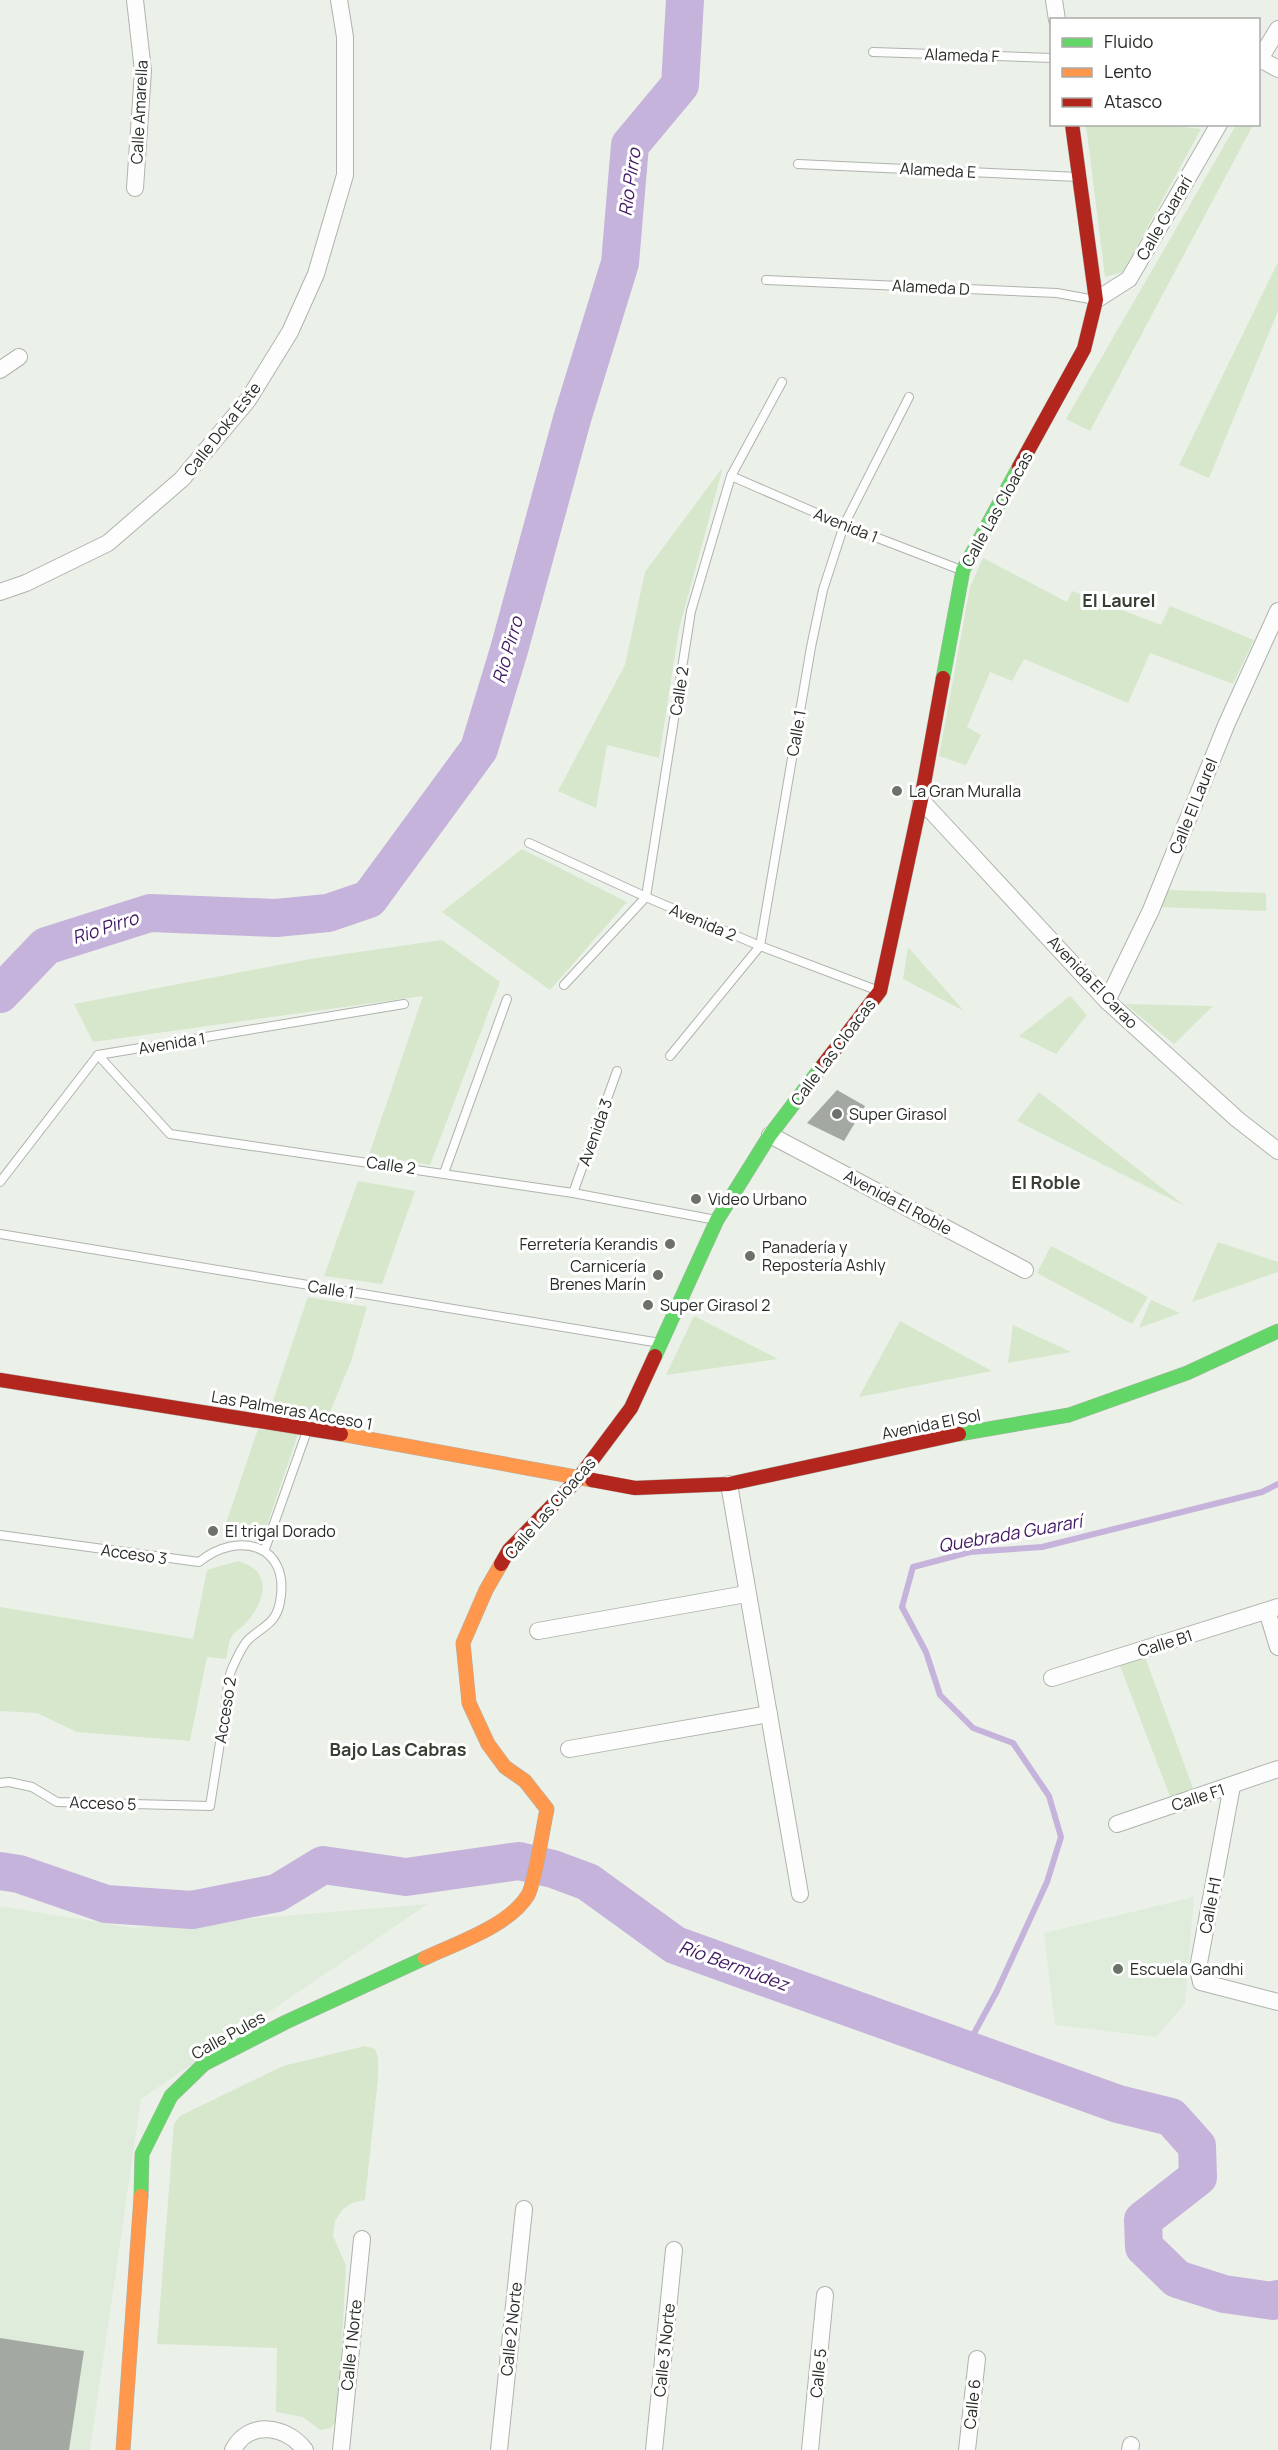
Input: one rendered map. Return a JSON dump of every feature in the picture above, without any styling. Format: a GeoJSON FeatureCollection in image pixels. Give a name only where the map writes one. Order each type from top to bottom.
{"type":"FeatureCollection","features":[{"type":"Feature","properties":{"kind":"street","name":"Calle Amarella"},"geometry":{"type":"LineString","coordinates":[[135,0],[143,71],[135,188]]}},
{"type":"Feature","properties":{"kind":"street","name":"Calle Doka Este"},"geometry":{"type":"LineString","coordinates":[[0,592],[26,583],[108,543],[182,479],[248,400],[290,332],[316,274],[345,175],[345,37],[339,0]]}},
{"type":"Feature","properties":{"kind":"street"},"geometry":{"type":"LineString","coordinates":[[1054,0],[1057,18]]}},
{"type":"Feature","properties":{"kind":"street"},"geometry":{"type":"LineString","coordinates":[[1260,58],[1278,29]]}},
{"type":"Feature","properties":{"kind":"street"},"geometry":{"type":"LineString","coordinates":[[1260,60],[1278,69]]}},
{"type":"Feature","properties":{"kind":"street","name":"Calle Las Cloacas"},"geometry":{"type":"LineString","coordinates":[[529,1894],[547,1809],[525,1781],[505,1767],[488,1744],[469,1703],[463,1643],[486,1590],[509,1550],[578,1479],[631,1408],[717,1220],[770,1135],[880,991],[921,800],[963,570],[1084,350],[1096,300],[1072,126]]}},
{"type":"Feature","properties":{"kind":"street","name":"Calle Guararí"},"geometry":{"type":"LineString","coordinates":[[1096,300],[1129,279],[1218,126]]}},
{"type":"Feature","properties":{"kind":"street"},"geometry":{"type":"LineString","coordinates":[[0,370],[20,357]]}},
{"type":"Feature","properties":{"kind":"street","name":"Calle El Laurel"},"geometry":{"type":"LineString","coordinates":[[1107,1001],[1151,909],[1227,723],[1278,611]]}},
{"type":"Feature","properties":{"kind":"street","name":"Avenida El Carao"},"geometry":{"type":"LineString","coordinates":[[921,800],[1107,1001],[1237,1119],[1278,1151]]}},
{"type":"Feature","properties":{"kind":"street","name":"Avenida El Roble"},"geometry":{"type":"LineString","coordinates":[[770,1135],[1025,1270]]}},
{"type":"Feature","properties":{"kind":"street","name":"Avenida El Sol"},"geometry":{"type":"LineString","coordinates":[[578,1479],[635,1488],[729,1484],[936,1438],[1069,1415],[1187,1373],[1278,1331]]}},
{"type":"Feature","properties":{"kind":"street","name":"Las Palmeras Acceso 1"},"geometry":{"type":"LineString","coordinates":[[0,1380],[309,1428],[578,1479]]}},
{"type":"Feature","properties":{"kind":"street"},"geometry":{"type":"LineString","coordinates":[[729,1484],[746,1594],[800,1894]]}},
{"type":"Feature","properties":{"kind":"street"},"geometry":{"type":"LineString","coordinates":[[538,1631],[746,1594]]}},
{"type":"Feature","properties":{"kind":"street"},"geometry":{"type":"LineString","coordinates":[[1272,1609],[1278,1647]]}},
{"type":"Feature","properties":{"kind":"street","name":"Calle B1"},"geometry":{"type":"LineString","coordinates":[[1052,1678],[1272,1609]]}},
{"type":"Feature","properties":{"kind":"street"},"geometry":{"type":"LineString","coordinates":[[569,1749],[769,1714]]}},
{"type":"Feature","properties":{"kind":"street","name":"Calle F1"},"geometry":{"type":"LineString","coordinates":[[1117,1824],[1278,1769]]}},
{"type":"Feature","properties":{"kind":"street","name":"Calle H1"},"geometry":{"type":"LineString","coordinates":[[1232,1786],[1198,1968],[1201,1982],[1278,2002]]}},
{"type":"Feature","properties":{"kind":"street","name":"Calle Pules"},"geometry":{"type":"LineString","coordinates":[[123,2450],[139,2243],[142,2154],[171,2096],[204,2064],[286,2022],[372,1984],[498,1923],[516,1910],[529,1894]]}},
{"type":"Feature","properties":{"kind":"street","name":"Calle 2 Norte"},"geometry":{"type":"LineString","coordinates":[[499,2450],[524,2209]]}},
{"type":"Feature","properties":{"kind":"street","name":"Calle 1 Norte"},"geometry":{"type":"LineString","coordinates":[[341,2450],[362,2240]]}},
{"type":"Feature","properties":{"kind":"street","name":"Calle 3 Norte"},"geometry":{"type":"LineString","coordinates":[[654,2450],[674,2250]]}},
{"type":"Feature","properties":{"kind":"street","name":"Calle 5"},"geometry":{"type":"LineString","coordinates":[[810,2450],[825,2295]]}},
{"type":"Feature","properties":{"kind":"street","name":"Calle 6"},"geometry":{"type":"LineString","coordinates":[[968,2450],[976,2359]]}},
{"type":"Feature","properties":{"kind":"street"},"geometry":{"type":"LineString","coordinates":[[233,2450],[246,2435],[272,2428],[297,2439],[305,2450]]}},
{"type":"Feature","properties":{"kind":"lane","name":"Alameda F"},"geometry":{"type":"LineString","coordinates":[[873,52],[1050,58]]}},
{"type":"Feature","properties":{"kind":"lane","name":"Alameda E"},"geometry":{"type":"LineString","coordinates":[[798,164],[1078,177]]}},
{"type":"Feature","properties":{"kind":"lane","name":"Alameda D"},"geometry":{"type":"LineString","coordinates":[[766,280],[1057,293],[1096,300]]}},
{"type":"Feature","properties":{"kind":"lane","name":"Calle 2"},"geometry":{"type":"LineString","coordinates":[[646,897],[691,611],[730,476],[782,381]]}},
{"type":"Feature","properties":{"kind":"lane","name":"Calle 1"},"geometry":{"type":"LineString","coordinates":[[670,1056],[760,946],[811,646],[823,590],[844,525],[909,397]]}},
{"type":"Feature","properties":{"kind":"lane","name":"Avenida 1"},"geometry":{"type":"LineString","coordinates":[[730,476],[844,525],[963,570]]}},
{"type":"Feature","properties":{"kind":"lane","name":"Avenida 2"},"geometry":{"type":"LineString","coordinates":[[529,843],[760,946],[880,991]]}},
{"type":"Feature","properties":{"kind":"lane"},"geometry":{"type":"LineString","coordinates":[[564,985],[646,897]]}},
{"type":"Feature","properties":{"kind":"lane"},"geometry":{"type":"LineString","coordinates":[[444,1173],[507,999]]}},
{"type":"Feature","properties":{"kind":"lane","name":"Avenida 1"},"geometry":{"type":"LineString","coordinates":[[98,1055],[404,1004]]}},
{"type":"Feature","properties":{"kind":"lane","name":"Calle 2"},"geometry":{"type":"LineString","coordinates":[[98,1055],[170,1134],[573,1193],[717,1220]]}},
{"type":"Feature","properties":{"kind":"lane"},"geometry":{"type":"LineString","coordinates":[[0,1182],[98,1055]]}},
{"type":"Feature","properties":{"kind":"lane","name":"Avenida 3"},"geometry":{"type":"LineString","coordinates":[[573,1193],[617,1071]]}},
{"type":"Feature","properties":{"kind":"lane","name":"Calle 1"},"geometry":{"type":"LineString","coordinates":[[0,1234],[662,1344]]}},
{"type":"Feature","properties":{"kind":"lane"},"geometry":{"type":"LineString","coordinates":[[265,1549],[309,1428]]}},
{"type":"Feature","properties":{"kind":"lane","name":"Acceso 3"},"geometry":{"type":"LineString","coordinates":[[0,1536],[199,1562],[208,1555],[230,1546],[265,1549]]}},
{"type":"Feature","properties":{"kind":"lane","name":"Acceso 2"},"geometry":{"type":"LineString","coordinates":[[210,1806],[231,1671],[248,1640],[265,1629],[276,1615],[280,1601],[280,1575],[265,1549]]}},
{"type":"Feature","properties":{"kind":"lane","name":"Acceso 5"},"geometry":{"type":"LineString","coordinates":[[0,1783],[9,1782],[32,1787],[57,1802],[210,1806]]}},
{"type":"Feature","properties":{"kind":"shaded area"},"geometry":{"type":"Polygon","coordinates":[[[1086,126],[1176,126],[1201,129],[1123,272],[1105,277],[1086,126]]]}},
{"type":"Feature","properties":{"kind":"shaded area"},"geometry":{"type":"Polygon","coordinates":[[[1235,126],[1252,126],[1090,431],[1066,419],[1235,126]]]}},
{"type":"Feature","properties":{"kind":"shaded area"},"geometry":{"type":"Polygon","coordinates":[[[1278,262],[1278,311],[1209,478],[1179,465],[1278,262]]]}},
{"type":"Feature","properties":{"kind":"shaded area"},"geometry":{"type":"Polygon","coordinates":[[[723,467],[679,629],[659,758],[607,745],[596,808],[558,791],[625,665],[645,572],[723,467]]]}},
{"type":"Feature","properties":{"kind":"shaded area"},"geometry":{"type":"Polygon","coordinates":[[[983,558],[1067,602],[1072,591],[1161,625],[1170,606],[1254,640],[1233,684],[1150,653],[1128,703],[1024,659],[1012,681],[990,672],[967,727],[981,735],[966,765],[939,756],[970,587],[983,558]]]}},
{"type":"Feature","properties":{"kind":"shaded area"},"geometry":{"type":"Polygon","coordinates":[[[522,849],[627,902],[550,990],[442,912],[522,849]]]}},
{"type":"Feature","properties":{"kind":"shaded area"},"geometry":{"type":"Polygon","coordinates":[[[1166,890],[1266,893],[1266,911],[1160,907],[1166,890]]]}},
{"type":"Feature","properties":{"kind":"shaded area"},"geometry":{"type":"Polygon","coordinates":[[[442,940],[500,982],[430,1165],[369,1155],[423,996],[93,1042],[74,1004],[310,959],[442,940]]]}},
{"type":"Feature","properties":{"kind":"shaded area"},"geometry":{"type":"Polygon","coordinates":[[[908,947],[964,1011],[903,979],[908,947]]]}},
{"type":"Feature","properties":{"kind":"shaded area"},"geometry":{"type":"Polygon","coordinates":[[[1070,996],[1087,1015],[1056,1054],[1019,1036],[1070,996]]]}},
{"type":"Feature","properties":{"kind":"shaded area"},"geometry":{"type":"Polygon","coordinates":[[[1125,1004],[1213,1006],[1174,1044],[1125,1004]]]}},
{"type":"Feature","properties":{"kind":"shaded area"},"geometry":{"type":"Polygon","coordinates":[[[1039,1092],[1185,1206],[1017,1121],[1039,1092]]]}},
{"type":"Feature","properties":{"kind":"shaded area"},"geometry":{"type":"Polygon","coordinates":[[[358,1181],[415,1191],[382,1284],[324,1276],[358,1181]]]}},
{"type":"Feature","properties":{"kind":"shaded area"},"geometry":{"type":"Polygon","coordinates":[[[1218,1242],[1278,1262],[1278,1272],[1192,1302],[1218,1242]]]}},
{"type":"Feature","properties":{"kind":"shaded area"},"geometry":{"type":"Polygon","coordinates":[[[1051,1246],[1148,1297],[1132,1324],[1037,1273],[1051,1246]]]}},
{"type":"Feature","properties":{"kind":"shaded area"},"geometry":{"type":"Polygon","coordinates":[[[308,1297],[367,1307],[351,1361],[328,1417],[271,1406],[308,1297]]]}},
{"type":"Feature","properties":{"kind":"shaded area"},"geometry":{"type":"Polygon","coordinates":[[[1151,1300],[1180,1313],[1139,1328],[1151,1300]]]}},
{"type":"Feature","properties":{"kind":"shaded area"},"geometry":{"type":"Polygon","coordinates":[[[694,1316],[778,1359],[666,1375],[694,1316]]]}},
{"type":"Feature","properties":{"kind":"shaded area"},"geometry":{"type":"Polygon","coordinates":[[[900,1321],[992,1371],[859,1397],[900,1321]]]}},
{"type":"Feature","properties":{"kind":"shaded area"},"geometry":{"type":"Polygon","coordinates":[[[1013,1325],[1071,1352],[1008,1363],[1013,1325]]]}},
{"type":"Feature","properties":{"kind":"shaded area"},"geometry":{"type":"Polygon","coordinates":[[[258,1429],[298,1434],[263,1537],[223,1532],[258,1429]]]}},
{"type":"Feature","properties":{"kind":"shaded area"},"geometry":{"type":"Polygon","coordinates":[[[238,1561],[257,1572],[263,1588],[261,1596],[253,1614],[232,1636],[226,1659],[207,1657],[190,1741],[77,1732],[37,1713],[0,1711],[0,1607],[193,1639],[207,1570],[238,1561]]]}},
{"type":"Feature","properties":{"kind":"shaded area"},"geometry":{"type":"Polygon","coordinates":[[[1145,1657],[1194,1791],[1171,1799],[1120,1666],[1145,1657]]]}},
{"type":"Feature","properties":{"kind":"shaded area","name":"Escuela Gandhi"},"geometry":{"type":"Polygon","coordinates":[[[1194,1897],[1185,2004],[1156,2037],[1055,2025],[1044,1933],[1194,1897]]]}},
{"type":"Feature","properties":{"kind":"shaded area"},"geometry":{"type":"Polygon","coordinates":[[[428,1904],[141,2099],[90,2450],[0,2450],[0,1906],[133,1928],[428,1904]]]}},
{"type":"Feature","properties":{"kind":"shaded area"},"geometry":{"type":"Polygon","coordinates":[[[365,2046],[375,2049],[378,2057],[378,2078],[365,2200],[352,2203],[342,2210],[335,2221],[333,2236],[346,2265],[338,2418],[331,2428],[320,2430],[303,2417],[276,2412],[277,2348],[157,2344],[174,2124],[180,2116],[283,2066],[365,2046]]]}},
{"type":"Feature","properties":{"kind":"building","name":"Super Girasol"},"geometry":{"type":"Polygon","coordinates":[[[837,1090],[865,1106],[844,1141],[807,1123],[837,1090]]]}},
{"type":"Feature","properties":{"kind":"building"},"geometry":{"type":"Polygon","coordinates":[[[0,2338],[84,2351],[69,2450],[0,2450],[0,2338]]]}},
{"type":"Feature","properties":{"kind":"waterway","name":"Rio Pirro"},"geometry":{"type":"LineString","coordinates":[[0,994],[46,946],[150,913],[276,918],[328,913],[369,899],[479,749],[509,650],[572,419],[620,263],[630,145],[680,85],[685,0]]}},
{"type":"Feature","properties":{"kind":"waterway","name":"Quebrada Guararí"},"geometry":{"type":"LineString","coordinates":[[965,2050],[997,1991],[1047,1882],[1061,1837],[1049,1796],[1013,1743],[973,1728],[940,1695],[926,1652],[902,1607],[913,1567],[970,1552],[1042,1547],[1262,1492],[1278,1484]]}},
{"type":"Feature","properties":{"kind":"waterway","name":"Río Bermúdez"},"geometry":{"type":"LineString","coordinates":[[0,1871],[19,1874],[106,1904],[192,1910],[277,1893],[323,1865],[406,1877],[519,1861],[553,1869],[588,1882],[675,1945],[1118,2104],[1171,2117],[1197,2146],[1198,2177],[1143,2220],[1144,2247],[1177,2279],[1224,2294],[1273,2301],[1278,2299]]}},
{"type":"Feature","properties":{"kind":"traffic: fast"},"geometry":{"type":"LineString","coordinates":[[943,678],[963,570],[1019,467]]}},
{"type":"Feature","properties":{"kind":"traffic: fast"},"geometry":{"type":"LineString","coordinates":[[655,1356],[717,1220],[770,1135],[823,1065]]}},
{"type":"Feature","properties":{"kind":"traffic: fast"},"geometry":{"type":"LineString","coordinates":[[959,1434],[1069,1415],[1187,1373],[1278,1331]]}},
{"type":"Feature","properties":{"kind":"traffic: fast"},"geometry":{"type":"LineString","coordinates":[[141,2196],[142,2154],[171,2096],[204,2064],[286,2022],[425,1958]]}},
{"type":"Feature","properties":{"kind":"traffic: slow"},"geometry":{"type":"LineString","coordinates":[[341,1434],[592,1480]]}},
{"type":"Feature","properties":{"kind":"traffic: slow"},"geometry":{"type":"LineString","coordinates":[[425,1958],[495,1925],[519,1906],[531,1889],[539,1854],[547,1809],[525,1781],[505,1767],[488,1744],[469,1703],[463,1643],[486,1590],[501,1564]]}},
{"type":"Feature","properties":{"kind":"traffic: slow"},"geometry":{"type":"LineString","coordinates":[[123,2450],[141,2196]]}},
{"type":"Feature","properties":{"kind":"traffic: jam"},"geometry":{"type":"LineString","coordinates":[[1019,467],[1084,349],[1096,300],[1072,126]]}},
{"type":"Feature","properties":{"kind":"traffic: jam"},"geometry":{"type":"LineString","coordinates":[[823,1065],[880,991],[921,800],[943,678]]}},
{"type":"Feature","properties":{"kind":"traffic: jam"},"geometry":{"type":"LineString","coordinates":[[501,1564],[509,1550],[578,1479],[631,1408],[655,1356]]}},
{"type":"Feature","properties":{"kind":"traffic: jam"},"geometry":{"type":"LineString","coordinates":[[0,1380],[341,1434]]}},
{"type":"Feature","properties":{"kind":"traffic: jam"},"geometry":{"type":"LineString","coordinates":[[592,1480],[635,1488],[729,1484],[959,1434]]}},
{"type":"Feature","properties":{"kind":"place","name":"La Gran Muralla"},"geometry":{"type":"Point","coordinates":[897,791]}},
{"type":"Feature","properties":{"kind":"place","name":"Super Girasol"},"geometry":{"type":"Point","coordinates":[837,1114]}},
{"type":"Feature","properties":{"kind":"place","name":"Video Urbano"},"geometry":{"type":"Point","coordinates":[696,1199]}},
{"type":"Feature","properties":{"kind":"place","name":"Ferretería Kerandis"},"geometry":{"type":"Point","coordinates":[670,1244]}},
{"type":"Feature","properties":{"kind":"place","name":"Panadería y Repostería Ashly"},"geometry":{"type":"Point","coordinates":[750,1256]}},
{"type":"Feature","properties":{"kind":"place","name":"Carnicería Brenes Marín"},"geometry":{"type":"Point","coordinates":[658,1275]}},
{"type":"Feature","properties":{"kind":"place","name":"Super Girasol 2"},"geometry":{"type":"Point","coordinates":[648,1305]}},
{"type":"Feature","properties":{"kind":"place","name":"El trigal Dorado"},"geometry":{"type":"Point","coordinates":[213,1531]}},
{"type":"Feature","properties":{"kind":"place","name":"Escuela Gandhi"},"geometry":{"type":"Point","coordinates":[1118,1969]}},
{"type":"Feature","properties":{"kind":"district","name":"El Laurel"},"geometry":{"type":"Point","coordinates":[1119,600]}},
{"type":"Feature","properties":{"kind":"district","name":"El Roble"},"geometry":{"type":"Point","coordinates":[1046,1182]}},
{"type":"Feature","properties":{"kind":"district","name":"Bajo Las Cabras"},"geometry":{"type":"Point","coordinates":[398,1749]}}]}
